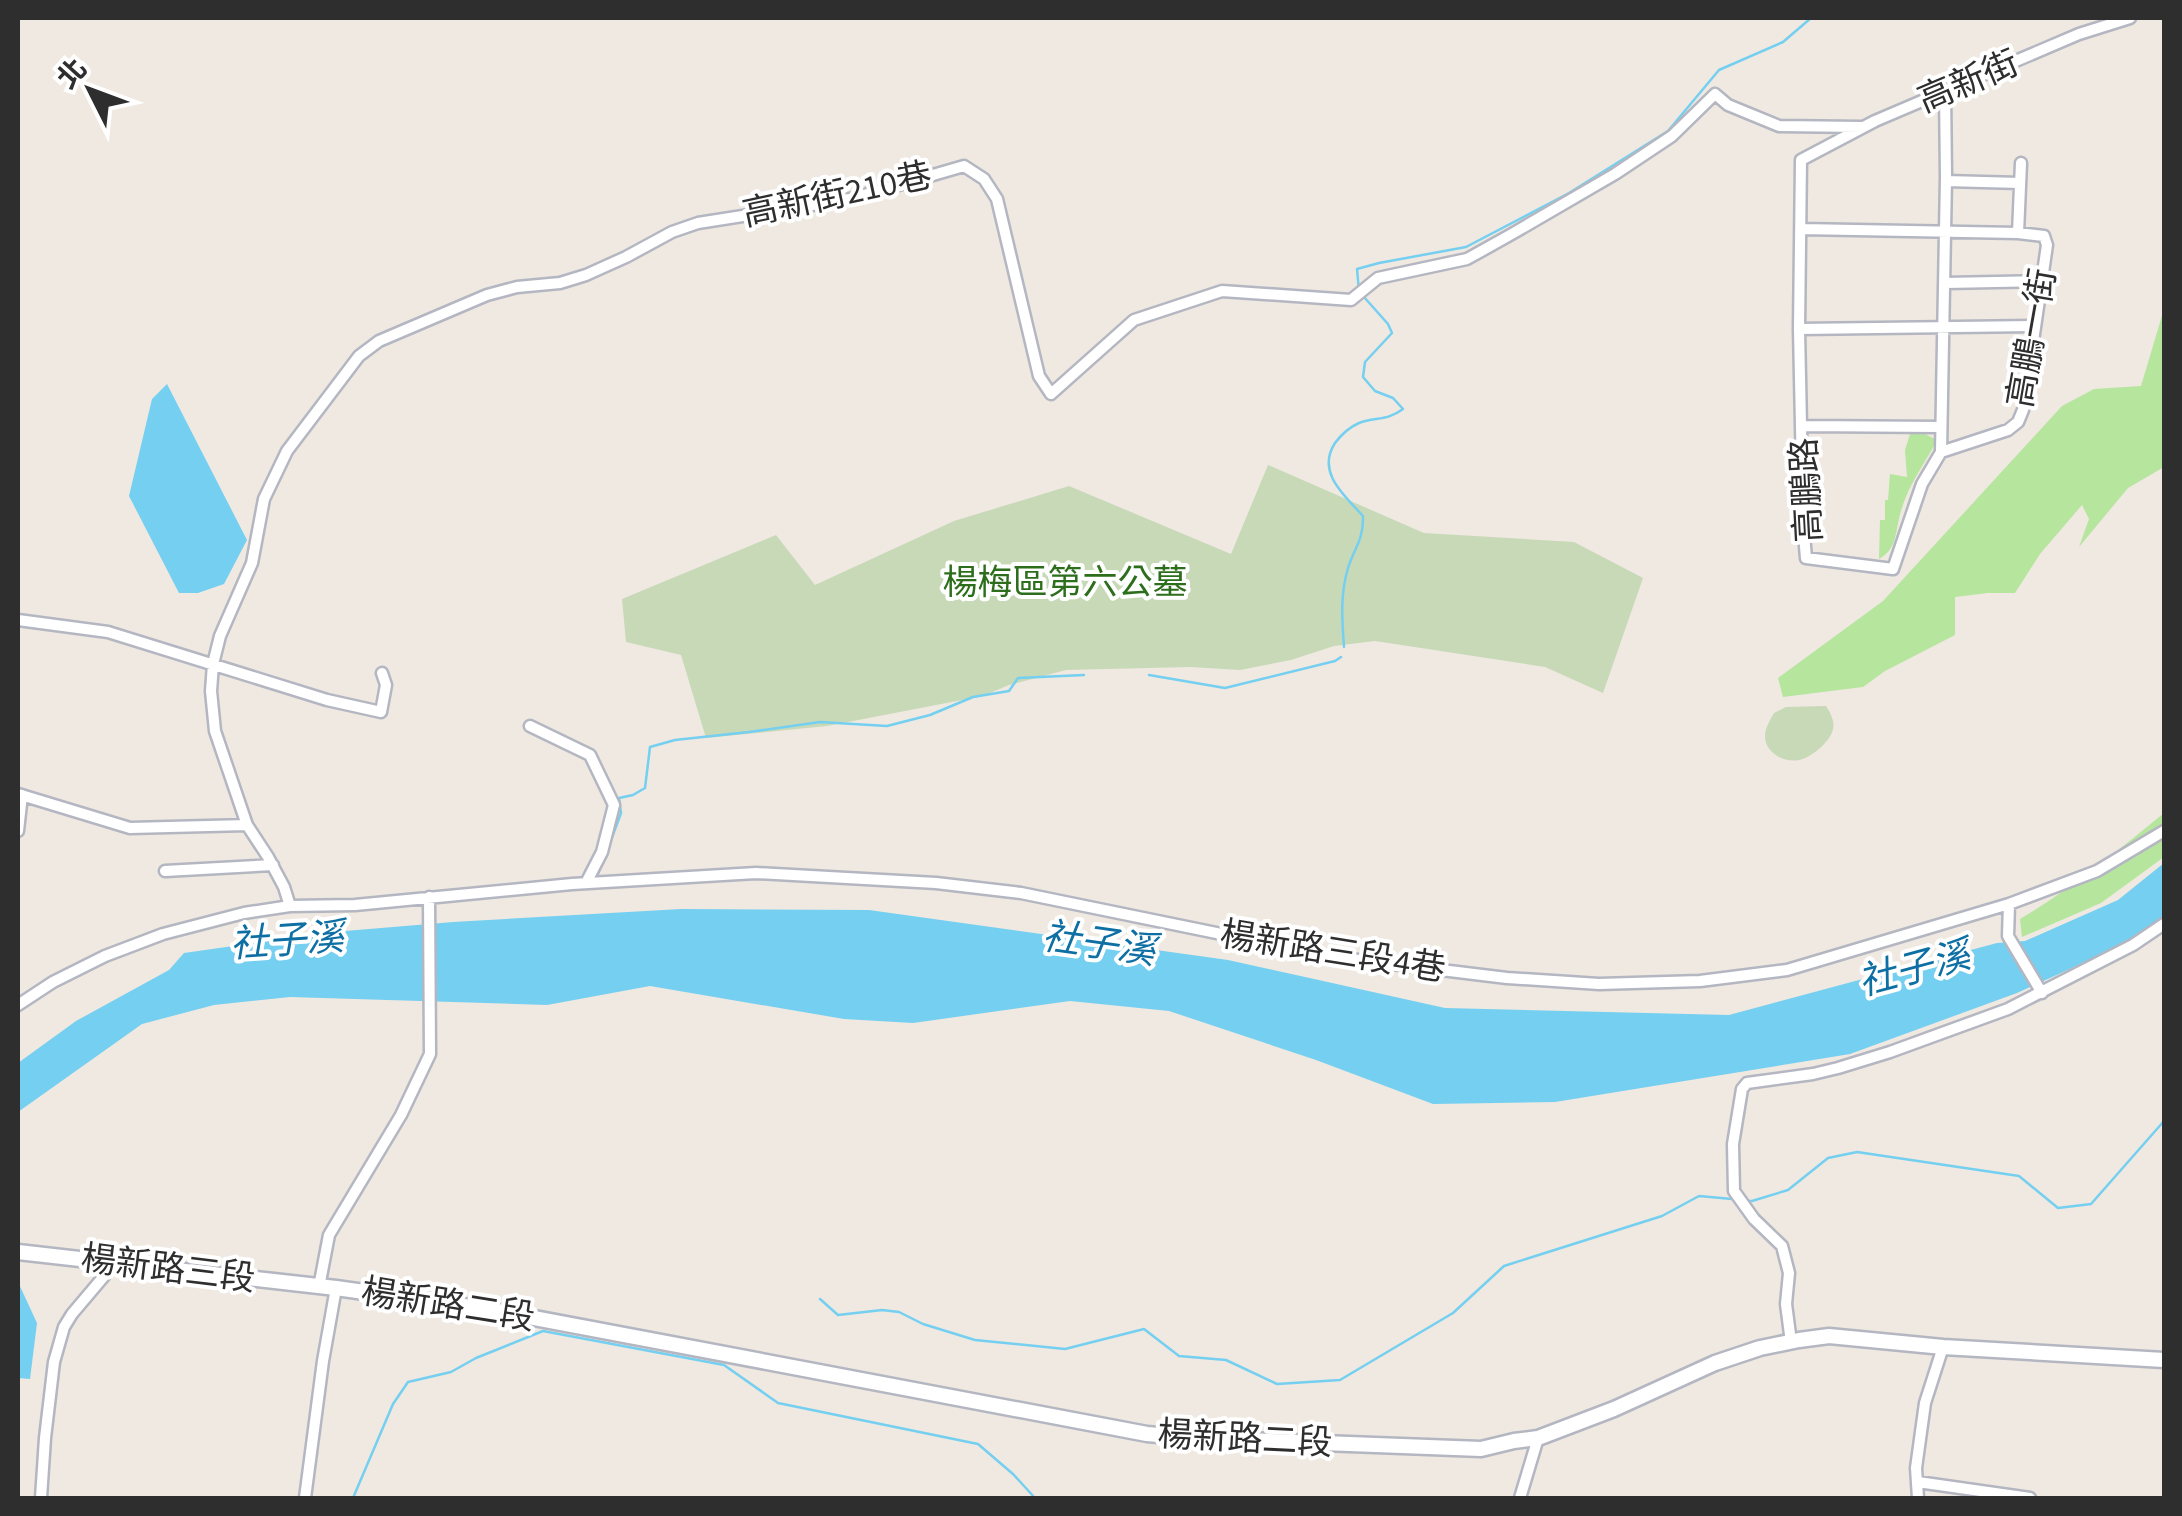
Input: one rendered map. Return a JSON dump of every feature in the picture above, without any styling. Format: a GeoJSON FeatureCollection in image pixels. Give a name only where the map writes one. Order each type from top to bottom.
{"type":"FeatureCollection","features":[{"type":"Feature","properties":{"kind":"main road","name":"楊新路三段"},"geometry":{"type":"LineString","coordinates":[[18,1252],[318,1286]]}},
{"type":"Feature","properties":{"kind":"main road","name":"楊新路二段"},"geometry":{"type":"LineString","coordinates":[[318,1286],[587,1326],[1146,1434],[1192,1438],[1480,1449],[1538,1438],[1715,1363],[1828,1336],[2164,1360]]}},
{"type":"Feature","properties":{"kind":"street","name":"高新街"},"geometry":{"type":"LineString","coordinates":[[1862,127],[2079,34],[2130,18]]}},
{"type":"Feature","properties":{"kind":"street","name":"高鵬路"},"geometry":{"type":"LineString","coordinates":[[1862,127],[1800,160],[1803,524],[1806,558],[1893,569],[1922,484],[1941,452],[1945,91]]}},
{"type":"Feature","properties":{"kind":"street","name":"高新街210巷"},"geometry":{"type":"LineString","coordinates":[[290,906],[284,887],[246,825],[215,731],[211,691],[214,664],[220,636],[252,563],[264,499],[287,450],[366,349],[378,341],[487,295],[586,275],[698,223],[850,199],[964,166],[974,170],[996,199],[1039,376],[1052,394],[1134,320],[1222,291],[1351,300],[1378,278],[1467,258],[1615,174],[1672,136],[1715,94],[1728,106],[1779,126],[1862,127]]}},
{"type":"Feature","properties":{"kind":"street"},"geometry":{"type":"LineString","coordinates":[[2018,233],[2021,163]]}},
{"type":"Feature","properties":{"kind":"street"},"geometry":{"type":"LineString","coordinates":[[1946,181],[2020,183]]}},
{"type":"Feature","properties":{"kind":"street","name":"高鵬一街"},"geometry":{"type":"LineString","coordinates":[[1801,229],[2044,236],[2036,326],[2018,422],[2008,430],[1941,452]]}},
{"type":"Feature","properties":{"kind":"street"},"geometry":{"type":"LineString","coordinates":[[1945,282],[2041,281]]}},
{"type":"Feature","properties":{"kind":"street"},"geometry":{"type":"LineString","coordinates":[[1799,329],[2036,326]]}},
{"type":"Feature","properties":{"kind":"street"},"geometry":{"type":"LineString","coordinates":[[1802,426],[1941,427]]}},
{"type":"Feature","properties":{"kind":"street"},"geometry":{"type":"LineString","coordinates":[[18,620],[108,632],[327,700],[381,712],[386,685],[382,673]]}},
{"type":"Feature","properties":{"kind":"street"},"geometry":{"type":"LineString","coordinates":[[530,726],[590,755],[614,804],[602,852],[586,883]]}},
{"type":"Feature","properties":{"kind":"street"},"geometry":{"type":"LineString","coordinates":[[18,831],[20,794],[130,828],[246,825]]}},
{"type":"Feature","properties":{"kind":"street","name":"楊新路三段4巷"},"geometry":{"type":"LineString","coordinates":[[18,1005],[105,956],[163,934],[244,913],[290,906],[355,905],[756,872],[936,883],[1021,893],[1334,956],[1507,978],[1599,984],[1700,981],[1787,970],[2009,904],[2097,871],[2164,831]]}},
{"type":"Feature","properties":{"kind":"street"},"geometry":{"type":"LineString","coordinates":[[165,871],[272,865]]}},
{"type":"Feature","properties":{"kind":"street"},"geometry":{"type":"LineString","coordinates":[[318,1286],[328,1235],[401,1115],[430,1054],[429,897]]}},
{"type":"Feature","properties":{"kind":"street"},"geometry":{"type":"LineString","coordinates":[[2009,904],[2008,936],[2040,990]]}},
{"type":"Feature","properties":{"kind":"street"},"geometry":{"type":"LineString","coordinates":[[1791,1342],[1786,1304],[1788,1273],[1782,1246],[1754,1219],[1734,1190],[1733,1144],[1742,1089],[1748,1083],[1813,1074],[1890,1052],[2008,1009],[2134,945],[2164,924]]}},
{"type":"Feature","properties":{"kind":"street"},"geometry":{"type":"LineString","coordinates":[[42,1498],[44,1438],[54,1362],[64,1327],[116,1262]]}},
{"type":"Feature","properties":{"kind":"street"},"geometry":{"type":"LineString","coordinates":[[305,1498],[336,1288]]}},
{"type":"Feature","properties":{"kind":"street"},"geometry":{"type":"LineString","coordinates":[[1918,1498],[1916,1468],[1925,1403],[1942,1347]]}},
{"type":"Feature","properties":{"kind":"street"},"geometry":{"type":"LineString","coordinates":[[1520,1498],[1538,1438]]}},
{"type":"Feature","properties":{"kind":"street"},"geometry":{"type":"LineString","coordinates":[[1918,1482],[1965,1494],[2026,1498]]}},
{"type":"Feature","properties":{"kind":"green space"},"geometry":{"type":"Polygon","coordinates":[[[2164,309],[2164,467],[2128,488],[2079,547],[2089,519],[2082,505],[2040,554],[2015,593],[1955,597],[1955,635],[1885,671],[1863,687],[1783,697],[1778,678],[1883,601],[2062,406],[2094,389],[2141,386],[2164,309]]]}},
{"type":"Feature","properties":{"kind":"green space"},"geometry":{"type":"Polygon","coordinates":[[[1921,432],[1937,440],[1908,492],[1893,544],[1879,559],[1880,520],[1885,520],[1890,474],[1907,477],[1905,450],[1910,434],[1921,432]]]}},
{"type":"Feature","properties":{"kind":"green space","name":"楊梅區第六公墓"},"geometry":{"type":"Polygon","coordinates":[[[1268,465],[1424,533],[1574,542],[1643,578],[1603,693],[1545,667],[1375,641],[1334,646],[1240,670],[1066,670],[983,696],[827,726],[706,738],[681,655],[626,642],[622,599],[776,535],[815,585],[954,521],[1069,486],[1231,554],[1268,465]]]}},
{"type":"Feature","properties":{"kind":"green space"},"geometry":{"type":"Polygon","coordinates":[[[1826,706],[1833,729],[1829,739],[1815,752],[1804,759],[1787,760],[1768,747],[1765,733],[1774,713],[1786,707],[1826,706]]]}},
{"type":"Feature","properties":{"kind":"green space"},"geometry":{"type":"Polygon","coordinates":[[[2164,813],[2164,857],[2101,903],[2022,937],[2020,919],[2076,882],[2164,813]]]}},
{"type":"Feature","properties":{"kind":"water"},"geometry":{"type":"Polygon","coordinates":[[[167,384],[247,540],[224,584],[198,593],[179,593],[129,496],[152,399],[167,384]]]}},
{"type":"Feature","properties":{"kind":"water"},"geometry":{"type":"Polygon","coordinates":[[[2164,863],[2164,917],[2133,940],[2017,993],[1850,1054],[1555,1102],[1433,1104],[1169,1011],[1070,1001],[913,1023],[844,1019],[650,986],[547,1005],[290,997],[214,1005],[142,1024],[18,1112],[18,1063],[76,1021],[169,970],[184,953],[333,932],[681,909],[869,910],[1228,960],[1445,1008],[1729,1015],[1997,943],[2025,941],[2118,900],[2164,863]]]}},
{"type":"Feature","properties":{"kind":"water"},"geometry":{"type":"Polygon","coordinates":[[[18,1282],[37,1323],[30,1379],[18,1378],[18,1282]]]}},
{"type":"Feature","properties":{"kind":"waterway"},"geometry":{"type":"LineString","coordinates":[[1359,291],[1357,269],[1466,247],[1569,193],[1668,131],[1719,70],[1783,42],[1811,18]]}},
{"type":"Feature","properties":{"kind":"waterway"},"geometry":{"type":"LineString","coordinates":[[1344,647],[1344,588],[1363,516],[1335,483],[1330,473],[1330,454],[1337,440],[1352,427],[1403,409],[1393,398],[1375,391],[1363,377],[1365,362],[1392,333],[1364,297]]}},
{"type":"Feature","properties":{"kind":"waterway"},"geometry":{"type":"LineString","coordinates":[[1149,675],[1225,688],[1341,657]]}},
{"type":"Feature","properties":{"kind":"waterway"},"geometry":{"type":"LineString","coordinates":[[607,851],[621,813],[619,798],[645,788],[650,747],[675,740],[820,722],[887,726],[930,715],[973,697],[1009,691],[1018,678],[1084,675]]}},
{"type":"Feature","properties":{"kind":"waterway"},"geometry":{"type":"LineString","coordinates":[[598,874],[602,863]]}},
{"type":"Feature","properties":{"kind":"waterway","name":"社子溪"},"geometry":{"type":"LineString","coordinates":[[1745,1201],[1788,1190],[1828,1158],[1857,1152],[2019,1176],[2058,1208],[2091,1204],[2164,1121]]}},
{"type":"Feature","properties":{"kind":"waterway","name":"社子溪"},"geometry":{"type":"LineString","coordinates":[[820,1299],[838,1315],[899,1312],[975,1340],[1065,1349],[1144,1329],[1179,1356],[1226,1360],[1277,1384],[1340,1380],[1453,1313],[1504,1266],[1662,1216],[1699,1196],[1732,1199]]}},
{"type":"Feature","properties":{"kind":"waterway"},"geometry":{"type":"LineString","coordinates":[[353,1498],[393,1404],[408,1382],[451,1372],[543,1331],[724,1365],[778,1403],[978,1444],[1035,1498]]}}]}
